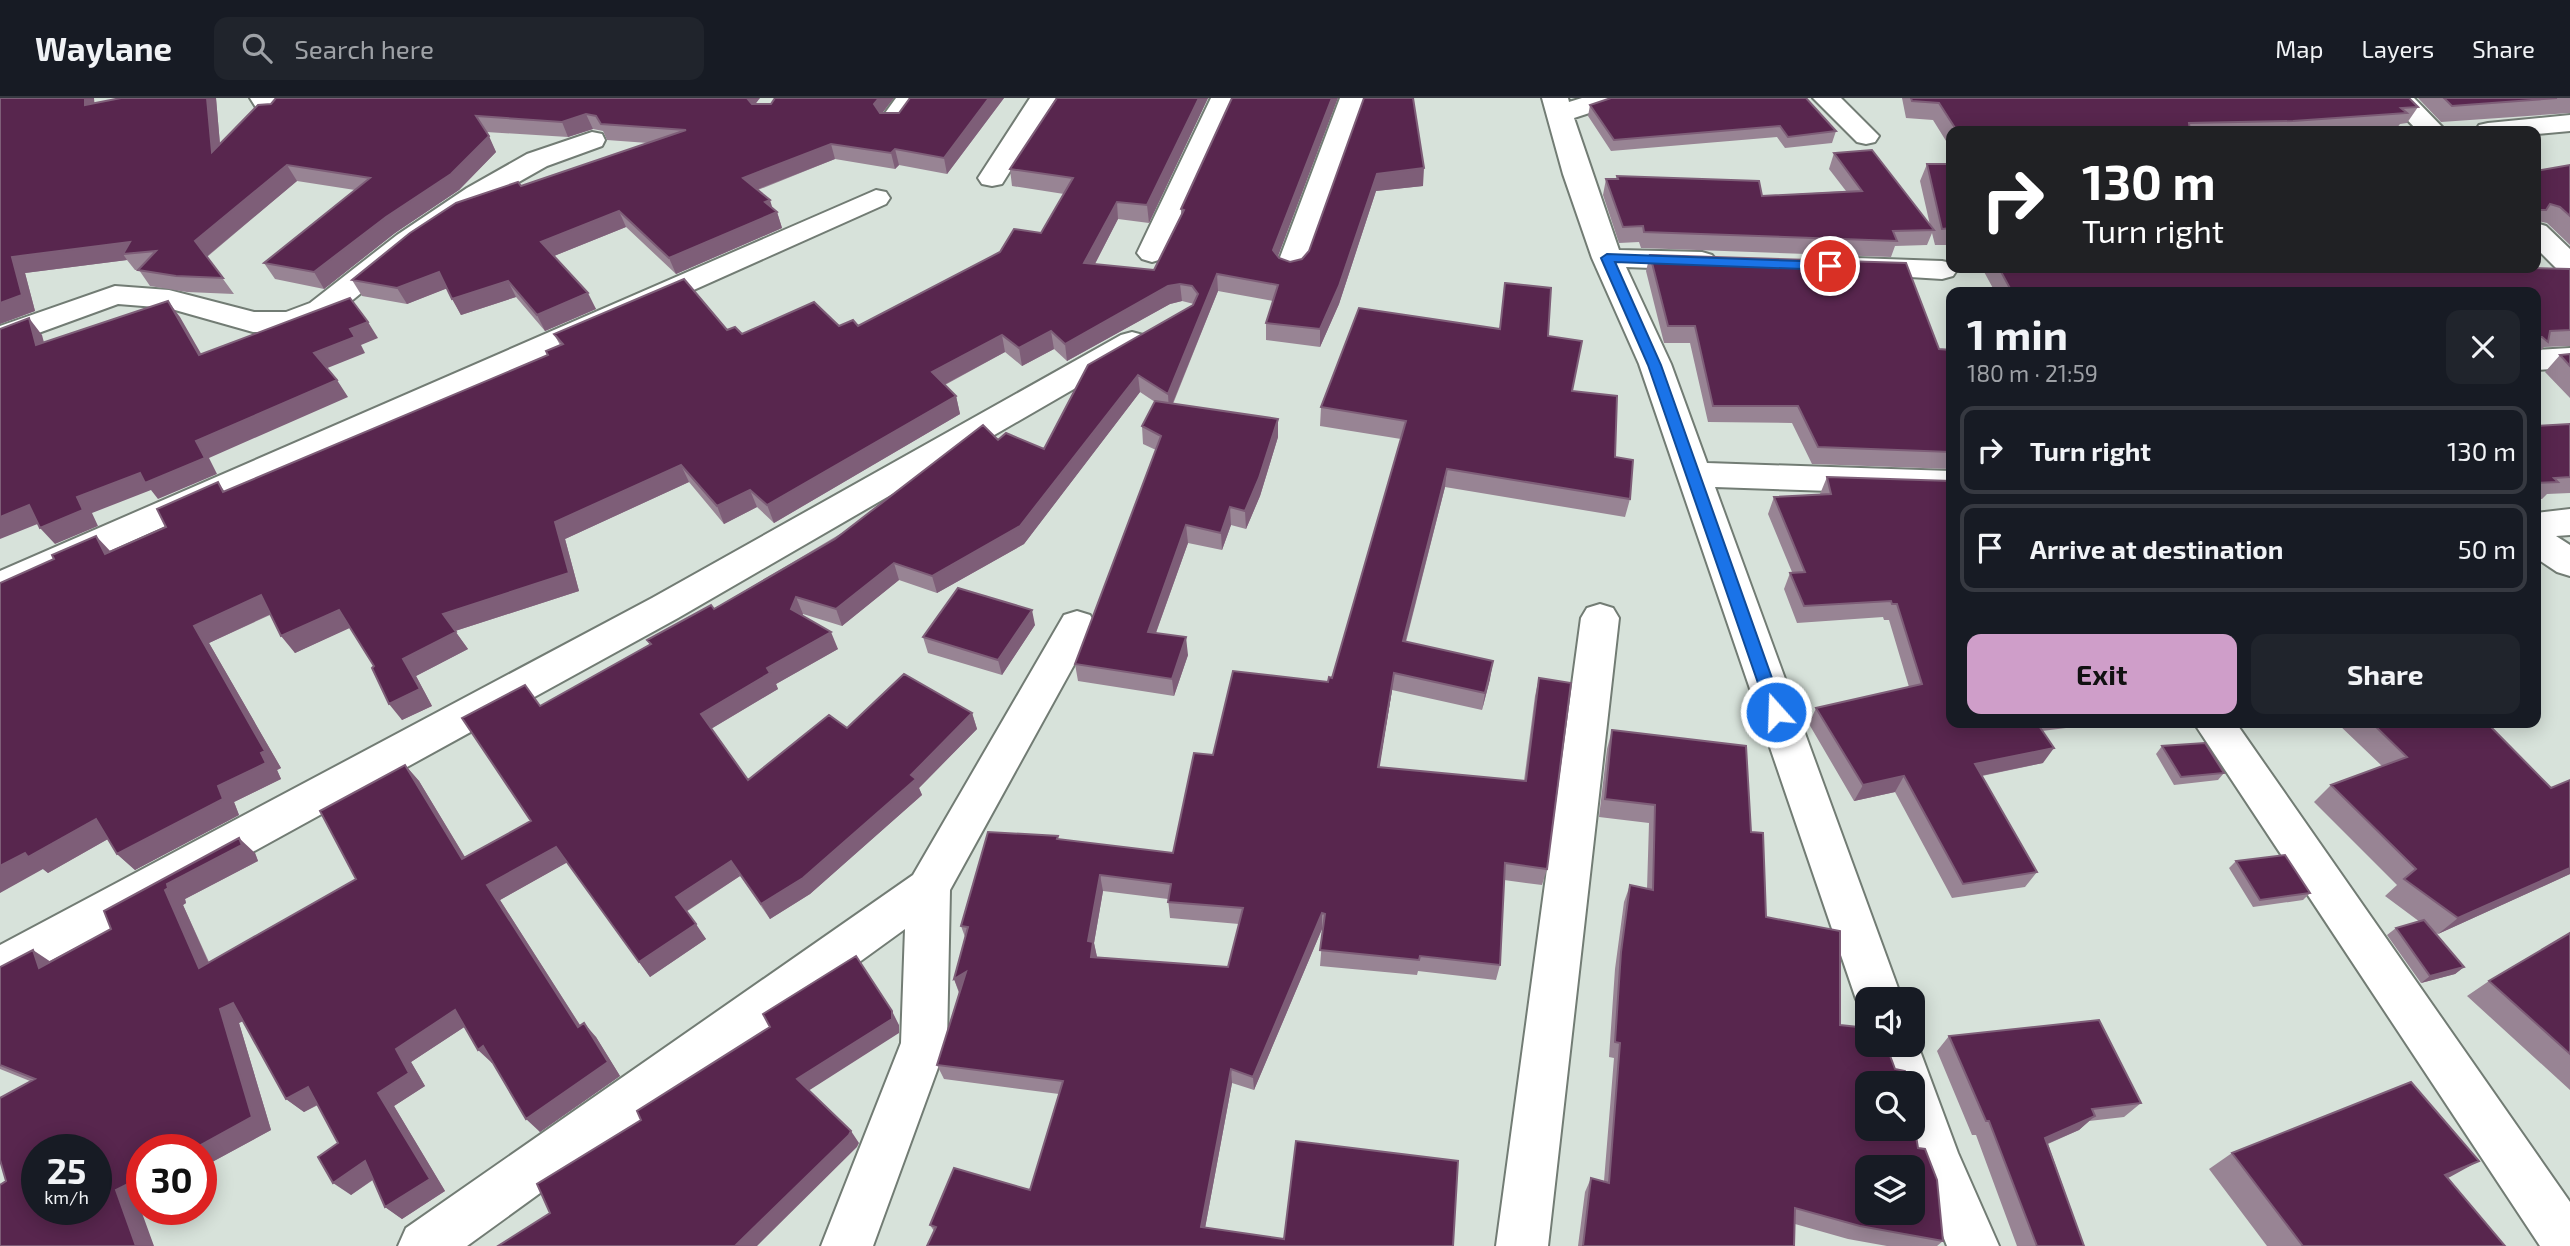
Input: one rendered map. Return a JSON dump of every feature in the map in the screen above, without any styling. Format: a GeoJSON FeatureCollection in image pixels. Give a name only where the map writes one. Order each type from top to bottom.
{"type":"FeatureCollection","features":[{"type":"Feature","properties":{"kind":"street"},"geometry":{"type":"LineString","coordinates":[[893,120],[909,98]]}},
{"type":"Feature","properties":{"kind":"street"},"geometry":{"type":"LineString","coordinates":[[992,178],[1043,98]]}},
{"type":"Feature","properties":{"kind":"street"},"geometry":{"type":"LineString","coordinates":[[1152,253],[1224,98]]}},
{"type":"Feature","properties":{"kind":"street"},"geometry":{"type":"LineString","coordinates":[[1291,268],[1353,98]]}},
{"type":"Feature","properties":{"kind":"street"},"geometry":{"type":"LineString","coordinates":[[1608,98],[1557,106],[1607,258],[1655,365],[1695,474],[1748,634],[1875,987]]}},
{"type":"Feature","properties":{"kind":"street"},"geometry":{"type":"LineString","coordinates":[[1826,98],[1866,136]]}},
{"type":"Feature","properties":{"kind":"street"},"geometry":{"type":"LineString","coordinates":[[2399,98],[2428,126]]}},
{"type":"Feature","properties":{"kind":"street"},"geometry":{"type":"LineString","coordinates":[[2539,126],[2570,123]]}},
{"type":"Feature","properties":{"kind":"street"},"geometry":{"type":"LineString","coordinates":[[0,337],[115,295],[169,299],[253,322],[290,322],[321,310],[351,289],[407,241],[477,194],[537,160],[592,140]]}},
{"type":"Feature","properties":{"kind":"street"},"geometry":{"type":"LineString","coordinates":[[0,586],[876,198]]}},
{"type":"Feature","properties":{"kind":"street"},"geometry":{"type":"LineString","coordinates":[[2541,231],[2570,228]]}},
{"type":"Feature","properties":{"kind":"street"},"geometry":{"type":"LineString","coordinates":[[2541,237],[2570,266]]}},
{"type":"Feature","properties":{"kind":"street"},"geometry":{"type":"LineString","coordinates":[[1607,258],[1733,262]]}},
{"type":"Feature","properties":{"kind":"street"},"geometry":{"type":"LineString","coordinates":[[1830,266],[1942,270]]}},
{"type":"Feature","properties":{"kind":"street"},"geometry":{"type":"LineString","coordinates":[[0,968],[665,608],[1158,327]]}},
{"type":"Feature","properties":{"kind":"street"},"geometry":{"type":"LineString","coordinates":[[2541,360],[2570,358]]}},
{"type":"Feature","properties":{"kind":"street"},"geometry":{"type":"LineString","coordinates":[[1695,474],[1946,483]]}},
{"type":"Feature","properties":{"kind":"street"},"geometry":{"type":"LineString","coordinates":[[2541,526],[2570,523]]}},
{"type":"Feature","properties":{"kind":"street"},"geometry":{"type":"LineString","coordinates":[[2541,543],[2570,563]]}},
{"type":"Feature","properties":{"kind":"street"},"geometry":{"type":"LineString","coordinates":[[1522,1246],[1600,618]]}},
{"type":"Feature","properties":{"kind":"street"},"geometry":{"type":"LineString","coordinates":[[424,1246],[928,888],[1077,625]]}},
{"type":"Feature","properties":{"kind":"street"},"geometry":{"type":"LineString","coordinates":[[2217,728],[2570,1245]]}},
{"type":"Feature","properties":{"kind":"street"},"geometry":{"type":"LineString","coordinates":[[847,1246],[924,1043],[928,888]]}},
{"type":"Feature","properties":{"kind":"street"},"geometry":{"type":"LineString","coordinates":[[1925,1128],[1973,1246]]}},
{"type":"Feature","properties":{"kind":"building"},"geometry":{"type":"Polygon","coordinates":[[[0,98],[85,98],[85,105],[121,98],[207,98],[212,152],[258,105],[271,104],[276,98],[747,98],[752,104],[771,104],[775,98],[879,98],[874,104],[880,113],[899,113],[910,98],[989,98],[944,158],[895,149],[891,153],[831,144],[743,178],[770,200],[765,202],[777,212],[669,258],[619,211],[541,242],[588,293],[537,315],[508,281],[452,299],[439,272],[397,288],[352,280],[410,233],[456,203],[518,182],[521,186],[686,130],[601,124],[596,116],[586,114],[562,122],[476,116],[489,136],[451,174],[386,217],[314,272],[264,263],[370,178],[287,165],[195,241],[223,278],[176,276],[138,270],[156,251],[123,254],[130,242],[12,257],[22,295],[0,303],[0,98]]]}},
{"type":"Feature","properties":{"kind":"building"},"geometry":{"type":"Polygon","coordinates":[[[1057,98],[1199,98],[1147,205],[1117,202],[1084,263],[1154,270],[1184,210],[1181,209],[1232,98],[1332,98],[1273,250],[1279,258],[1290,262],[1302,259],[1309,251],[1364,98],[1413,98],[1424,168],[1377,174],[1339,286],[1320,329],[1266,323],[1278,285],[1217,274],[1168,394],[1138,375],[1020,526],[932,576],[894,563],[836,609],[796,597],[791,609],[831,632],[767,668],[770,673],[701,714],[748,780],[829,715],[847,728],[904,674],[972,713],[911,775],[916,779],[803,878],[761,904],[731,861],[676,897],[696,924],[639,962],[556,847],[487,885],[578,1027],[584,1023],[608,1062],[526,1119],[483,1046],[478,1050],[455,1010],[396,1049],[409,1073],[378,1093],[430,1179],[385,1207],[365,1161],[333,1183],[318,1157],[338,1143],[308,1087],[286,1099],[233,1003],[220,1009],[252,1117],[217,1136],[217,1134],[126,1134],[126,1185],[116,1190],[126,1225],[128,1225],[136,1246],[0,1246],[0,1185],[6,1181],[0,1160],[0,1098],[35,1079],[0,1065],[0,967],[33,950],[39,968],[111,929],[104,911],[239,838],[242,845],[167,884],[168,888],[165,890],[199,968],[356,879],[320,811],[405,765],[462,859],[531,821],[462,718],[525,685],[540,706],[651,644],[647,640],[711,605],[714,609],[835,539],[983,425],[998,440],[1006,433],[1044,449],[1088,365],[1193,305],[1198,294],[1192,286],[1168,286],[1065,344],[1051,331],[1019,348],[1002,335],[932,372],[956,396],[767,505],[750,490],[717,506],[681,465],[555,522],[569,573],[443,614],[456,632],[403,659],[420,689],[389,704],[372,668],[374,666],[339,610],[281,636],[261,595],[194,626],[265,751],[261,753],[266,763],[218,786],[223,799],[117,854],[96,819],[28,857],[25,853],[0,866],[0,583],[54,559],[52,555],[96,536],[105,554],[166,527],[157,509],[218,482],[223,492],[548,355],[546,351],[563,344],[554,334],[684,279],[727,330],[735,327],[742,334],[814,302],[839,326],[853,320],[858,326],[1000,252],[1014,229],[1041,233],[1073,178],[1010,169],[1057,98]]]}},
{"type":"Feature","properties":{"kind":"building"},"geometry":{"type":"Polygon","coordinates":[[[1611,98],[1806,98],[1836,131],[1788,137],[1780,126],[1614,140],[1590,105],[1611,98]]]}},
{"type":"Feature","properties":{"kind":"building"},"geometry":{"type":"Polygon","coordinates":[[[1911,98],[2409,98],[2418,107],[2401,108],[2407,113],[2293,121],[2189,123],[2189,126],[1954,126],[1939,103],[1912,101],[1911,98]]]}},
{"type":"Feature","properties":{"kind":"building"},"geometry":{"type":"Polygon","coordinates":[[[2444,98],[2557,98],[2452,106],[2444,98]]]}},
{"type":"Feature","properties":{"kind":"building"},"geometry":{"type":"Polygon","coordinates":[[[1872,150],[1934,230],[1893,231],[1897,241],[1644,232],[1643,226],[1623,227],[1606,179],[1618,179],[1617,176],[1759,181],[1762,196],[1862,191],[1834,153],[1872,150]]]}},
{"type":"Feature","properties":{"kind":"building"},"geometry":{"type":"Polygon","coordinates":[[[1927,164],[1946,164],[1946,229],[1942,229],[1927,164]]]}},
{"type":"Feature","properties":{"kind":"building"},"geometry":{"type":"Polygon","coordinates":[[[2570,165],[2570,216],[2560,207],[2550,204],[2546,210],[2541,210],[2541,170],[2570,165]]]}},
{"type":"Feature","properties":{"kind":"building"},"geometry":{"type":"Polygon","coordinates":[[[1650,255],[1906,263],[1939,349],[1946,350],[1946,452],[1818,447],[1798,406],[1713,406],[1695,326],[1668,326],[1650,255]]]}},
{"type":"Feature","properties":{"kind":"building"},"geometry":{"type":"Polygon","coordinates":[[[2541,268],[2570,269],[2570,330],[2550,331],[2548,342],[2541,337],[2541,287],[2009,287],[2002,273],[2541,273],[2541,268]]]}},
{"type":"Feature","properties":{"kind":"building"},"geometry":{"type":"Polygon","coordinates":[[[1505,283],[1551,288],[1548,336],[1582,341],[1572,391],[1617,396],[1615,457],[1633,460],[1630,499],[1447,469],[1403,641],[1493,661],[1485,693],[1394,673],[1378,767],[1526,781],[1539,678],[1571,683],[1547,869],[1505,863],[1500,965],[1420,956],[1419,960],[1320,950],[1325,914],[1322,913],[1253,1077],[1231,1069],[1201,1227],[1284,1239],[1296,1141],[1458,1161],[1453,1246],[927,1246],[936,1227],[930,1225],[954,1168],[1030,1190],[1063,1081],[937,1065],[966,972],[954,979],[968,927],[961,926],[988,832],[1058,836],[1057,839],[1173,853],[1194,753],[1213,755],[1233,671],[1328,682],[1329,677],[1332,678],[1406,421],[1321,407],[1359,308],[1500,329],[1505,283]],[[1100,875],[1088,941],[1093,942],[1091,957],[1228,967],[1243,908],[1168,902],[1171,884],[1100,875]]]}},
{"type":"Feature","properties":{"kind":"building"},"geometry":{"type":"Polygon","coordinates":[[[350,298],[368,322],[350,329],[355,337],[314,353],[337,380],[196,441],[205,458],[145,483],[140,473],[77,497],[83,510],[40,528],[29,505],[0,517],[0,329],[29,318],[36,345],[168,301],[199,355],[350,298]]]}},
{"type":"Feature","properties":{"kind":"building"},"geometry":{"type":"Polygon","coordinates":[[[2570,354],[2570,366],[2560,355],[2570,354]]]}},
{"type":"Feature","properties":{"kind":"building"},"geometry":{"type":"Polygon","coordinates":[[[1155,401],[1278,419],[1245,511],[1230,507],[1221,533],[1186,525],[1148,632],[1186,637],[1172,679],[1075,664],[1161,436],[1142,426],[1155,401]]]}},
{"type":"Feature","properties":{"kind":"building"},"geometry":{"type":"Polygon","coordinates":[[[2570,424],[2570,477],[2554,478],[2558,482],[2541,483],[2541,426],[2570,424]]]}},
{"type":"Feature","properties":{"kind":"building"},"geometry":{"type":"Polygon","coordinates":[[[1827,477],[1946,481],[1946,728],[2040,728],[2054,748],[1975,764],[2037,872],[1963,884],[1904,776],[1863,785],[1816,708],[1922,684],[1897,604],[1892,604],[1891,601],[1804,606],[1790,573],[1805,572],[1774,497],[1831,494],[1827,477]]]}},
{"type":"Feature","properties":{"kind":"building"},"geometry":{"type":"Polygon","coordinates":[[[958,588],[1032,610],[998,660],[923,637],[958,588]]]}},
{"type":"Feature","properties":{"kind":"building"},"geometry":{"type":"Polygon","coordinates":[[[2377,728],[2492,728],[2551,788],[2570,780],[2570,868],[2458,918],[2404,879],[2416,869],[2331,785],[2407,757],[2377,728]]]}},
{"type":"Feature","properties":{"kind":"building"},"geometry":{"type":"Polygon","coordinates":[[[1612,730],[1746,746],[1751,832],[1763,833],[1766,917],[1840,931],[1840,1025],[1855,1027],[1855,1057],[1890,1057],[1895,1069],[1905,1071],[1855,1071],[1855,1141],[1917,1141],[1918,1148],[1925,1149],[1937,1180],[1943,1241],[1856,1225],[1925,1225],[1925,1155],[1855,1155],[1855,1225],[1795,1208],[1794,1246],[1583,1246],[1591,1178],[1609,1183],[1620,1043],[1615,1042],[1621,952],[1630,885],[1653,890],[1655,805],[1605,799],[1612,730]]]}},
{"type":"Feature","properties":{"kind":"building"},"geometry":{"type":"Polygon","coordinates":[[[2205,743],[2224,773],[2181,777],[2162,746],[2205,743]]]}},
{"type":"Feature","properties":{"kind":"building"},"geometry":{"type":"Polygon","coordinates":[[[2285,855],[2310,893],[2260,900],[2236,861],[2285,855]]]}},
{"type":"Feature","properties":{"kind":"building"},"geometry":{"type":"Polygon","coordinates":[[[2424,920],[2464,967],[2430,976],[2396,928],[2424,920]]]}},
{"type":"Feature","properties":{"kind":"building"},"geometry":{"type":"Polygon","coordinates":[[[2570,933],[2570,1054],[2489,981],[2570,933]]]}},
{"type":"Feature","properties":{"kind":"building"},"geometry":{"type":"Polygon","coordinates":[[[856,956],[892,1011],[892,1019],[797,1079],[851,1131],[735,1246],[498,1246],[550,1213],[537,1184],[641,1120],[637,1111],[770,1027],[763,1014],[856,956]]]}},
{"type":"Feature","properties":{"kind":"building"},"geometry":{"type":"Polygon","coordinates":[[[2099,1020],[2141,1103],[2092,1109],[2095,1116],[2045,1138],[2084,1246],[2037,1246],[1989,1121],[1986,1121],[1949,1036],[2099,1020]]]}},
{"type":"Feature","properties":{"kind":"building"},"geometry":{"type":"Polygon","coordinates":[[[2411,1082],[2479,1161],[2445,1175],[2505,1246],[2303,1246],[2232,1153],[2411,1082]]]}},
{"type":"Feature","properties":{"kind":"route"},"geometry":{"type":"LineString","coordinates":[[1776,712],[1655,365],[1607,258],[1830,266]]}}]}
